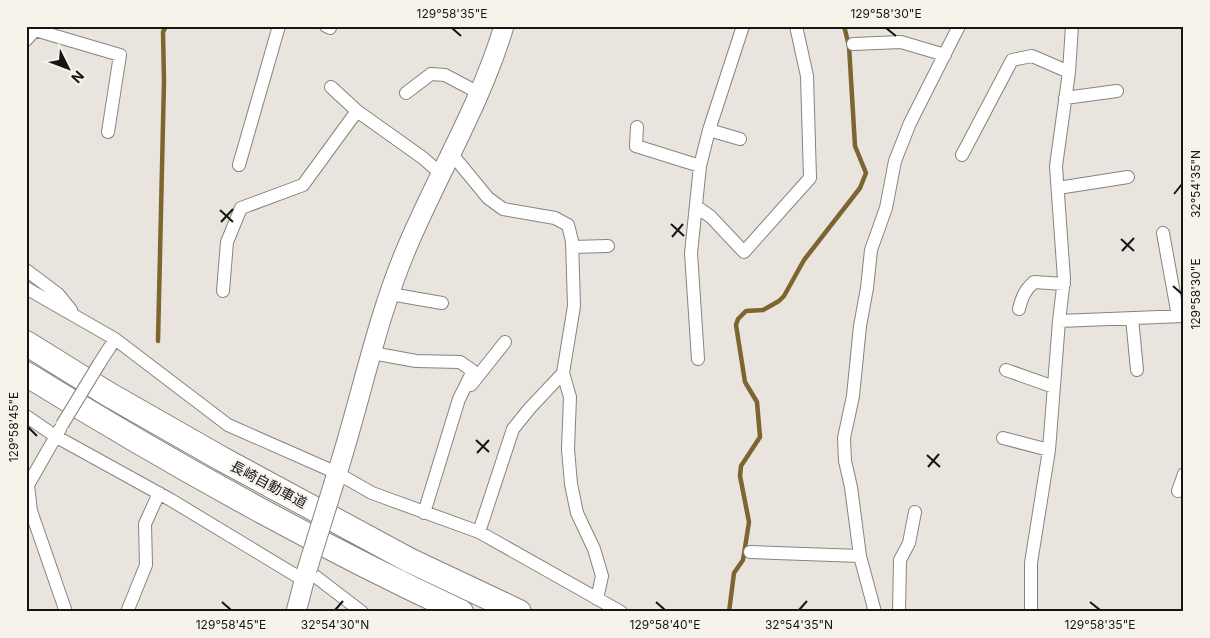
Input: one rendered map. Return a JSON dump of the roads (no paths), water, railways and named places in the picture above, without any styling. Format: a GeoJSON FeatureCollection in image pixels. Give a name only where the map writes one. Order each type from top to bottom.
{"type":"FeatureCollection","features":[{"type":"Feature","properties":{"kind":"highway","name":"長崎自動車道"},"geometry":{"type":"LineString","coordinates":[[26,343],[108,394],[222,460],[409,560],[519,612]]}},
{"type":"Feature","properties":{"kind":"highway","name":"長崎自動車道"},"geometry":{"type":"LineString","coordinates":[[26,374],[177,464],[263,512],[389,578],[461,612]]}},
{"type":"Feature","properties":{"kind":"street"},"geometry":{"type":"LineString","coordinates":[[239,165],[280,26]]}},
{"type":"Feature","properties":{"kind":"street"},"geometry":{"type":"LineString","coordinates":[[296,612],[390,294],[408,245],[479,93],[504,26]]}},
{"type":"Feature","properties":{"kind":"street"},"geometry":{"type":"LineString","coordinates":[[698,358],[692,254],[700,166],[709,130],[743,26]]}},
{"type":"Feature","properties":{"kind":"street"},"geometry":{"type":"LineString","coordinates":[[697,207],[711,217],[744,252],[810,178],[807,76],[796,26]]}},
{"type":"Feature","properties":{"kind":"street"},"geometry":{"type":"LineString","coordinates":[[875,612],[860,556],[851,487],[844,460],[844,438],[853,396],[860,326],[871,250],[886,208],[895,161],[910,123],[959,26]]}},
{"type":"Feature","properties":{"kind":"street"},"geometry":{"type":"LineString","coordinates":[[1031,612],[1031,563],[1049,450],[1059,321],[1064,284],[1056,166],[1069,72],[1072,26]]}},
{"type":"Feature","properties":{"kind":"street"},"geometry":{"type":"LineString","coordinates":[[26,40],[35,30],[120,55],[108,132]]}},
{"type":"Feature","properties":{"kind":"street"},"geometry":{"type":"LineString","coordinates":[[853,44],[901,42],[945,55]]}},
{"type":"Feature","properties":{"kind":"street"},"geometry":{"type":"LineString","coordinates":[[962,155],[1012,60],[1032,56],[1069,72]]}},
{"type":"Feature","properties":{"kind":"street"},"geometry":{"type":"LineString","coordinates":[[406,93],[431,74],[445,75],[479,93]]}},
{"type":"Feature","properties":{"kind":"street"},"geometry":{"type":"LineString","coordinates":[[331,87],[357,111],[423,158],[440,174]]}},
{"type":"Feature","properties":{"kind":"street"},"geometry":{"type":"LineString","coordinates":[[1065,98],[1117,91]]}},
{"type":"Feature","properties":{"kind":"street"},"geometry":{"type":"LineString","coordinates":[[223,291],[227,242],[241,208],[303,185],[357,111]]}},
{"type":"Feature","properties":{"kind":"street"},"geometry":{"type":"LineString","coordinates":[[637,127],[636,146],[700,166]]}},
{"type":"Feature","properties":{"kind":"street"},"geometry":{"type":"LineString","coordinates":[[709,130],[740,139]]}},
{"type":"Feature","properties":{"kind":"street"},"geometry":{"type":"LineString","coordinates":[[451,153],[488,198],[503,209],[555,218],[568,226],[572,247],[574,306],[563,373],[570,397],[568,449],[571,484],[577,513],[594,549],[602,576],[597,598]]}},
{"type":"Feature","properties":{"kind":"street"},"geometry":{"type":"LineString","coordinates":[[1058,188],[1128,177]]}},
{"type":"Feature","properties":{"kind":"street"},"geometry":{"type":"LineString","coordinates":[[1059,321],[1181,316],[1163,233]]}},
{"type":"Feature","properties":{"kind":"street"},"geometry":{"type":"LineString","coordinates":[[572,247],[608,246]]}},
{"type":"Feature","properties":{"kind":"street"},"geometry":{"type":"LineString","coordinates":[[26,270],[58,294],[78,317]]}},
{"type":"Feature","properties":{"kind":"street"},"geometry":{"type":"LineString","coordinates":[[1019,309],[1027,288],[1034,282],[1064,284]]}},
{"type":"Feature","properties":{"kind":"street"},"geometry":{"type":"LineString","coordinates":[[26,288],[115,338],[228,425],[335,478],[424,513],[479,532],[597,598],[608,608],[621,612]]}},
{"type":"Feature","properties":{"kind":"street"},"geometry":{"type":"LineString","coordinates":[[390,294],[442,303]]}},
{"type":"Feature","properties":{"kind":"street"},"geometry":{"type":"LineString","coordinates":[[1132,318],[1137,370]]}},
{"type":"Feature","properties":{"kind":"street"},"geometry":{"type":"LineString","coordinates":[[66,612],[28,512],[28,485],[115,338]]}},
{"type":"Feature","properties":{"kind":"street"},"geometry":{"type":"LineString","coordinates":[[459,399],[484,370],[504,342]]}},
{"type":"Feature","properties":{"kind":"street"},"geometry":{"type":"LineString","coordinates":[[372,353],[416,361],[460,362],[472,371],[459,399],[424,513]]}},
{"type":"Feature","properties":{"kind":"street"},"geometry":{"type":"LineString","coordinates":[[1006,370],[1054,387]]}},
{"type":"Feature","properties":{"kind":"street"},"geometry":{"type":"LineString","coordinates":[[479,532],[514,429],[530,408],[563,373]]}},
{"type":"Feature","properties":{"kind":"street"},"geometry":{"type":"LineString","coordinates":[[26,416],[59,430],[159,494],[306,575],[362,612]]}},
{"type":"Feature","properties":{"kind":"street"},"geometry":{"type":"LineString","coordinates":[[1003,438],[1049,450]]}},
{"type":"Feature","properties":{"kind":"street"},"geometry":{"type":"LineString","coordinates":[[1178,491],[1184,474]]}},
{"type":"Feature","properties":{"kind":"street"},"geometry":{"type":"LineString","coordinates":[[127,612],[146,565],[144,524],[159,494]]}},
{"type":"Feature","properties":{"kind":"street"},"geometry":{"type":"LineString","coordinates":[[899,612],[900,560],[909,544],[915,512]]}},
{"type":"Feature","properties":{"kind":"street"},"geometry":{"type":"LineString","coordinates":[[750,552],[860,556]]}},
{"type":"Feature","properties":{"kind":"waterway"},"geometry":{"type":"LineString","coordinates":[[158,341],[164,81],[163,32],[166,26]]}},
{"type":"Feature","properties":{"kind":"waterway"},"geometry":{"type":"LineString","coordinates":[[729,612],[734,573],[743,560],[749,522],[740,476],[741,466],[760,437],[757,402],[745,382],[736,325],[738,319],[746,311],[763,310],[784,296],[804,260],[860,188],[866,173],[855,146],[849,46],[844,26]]}}]}
